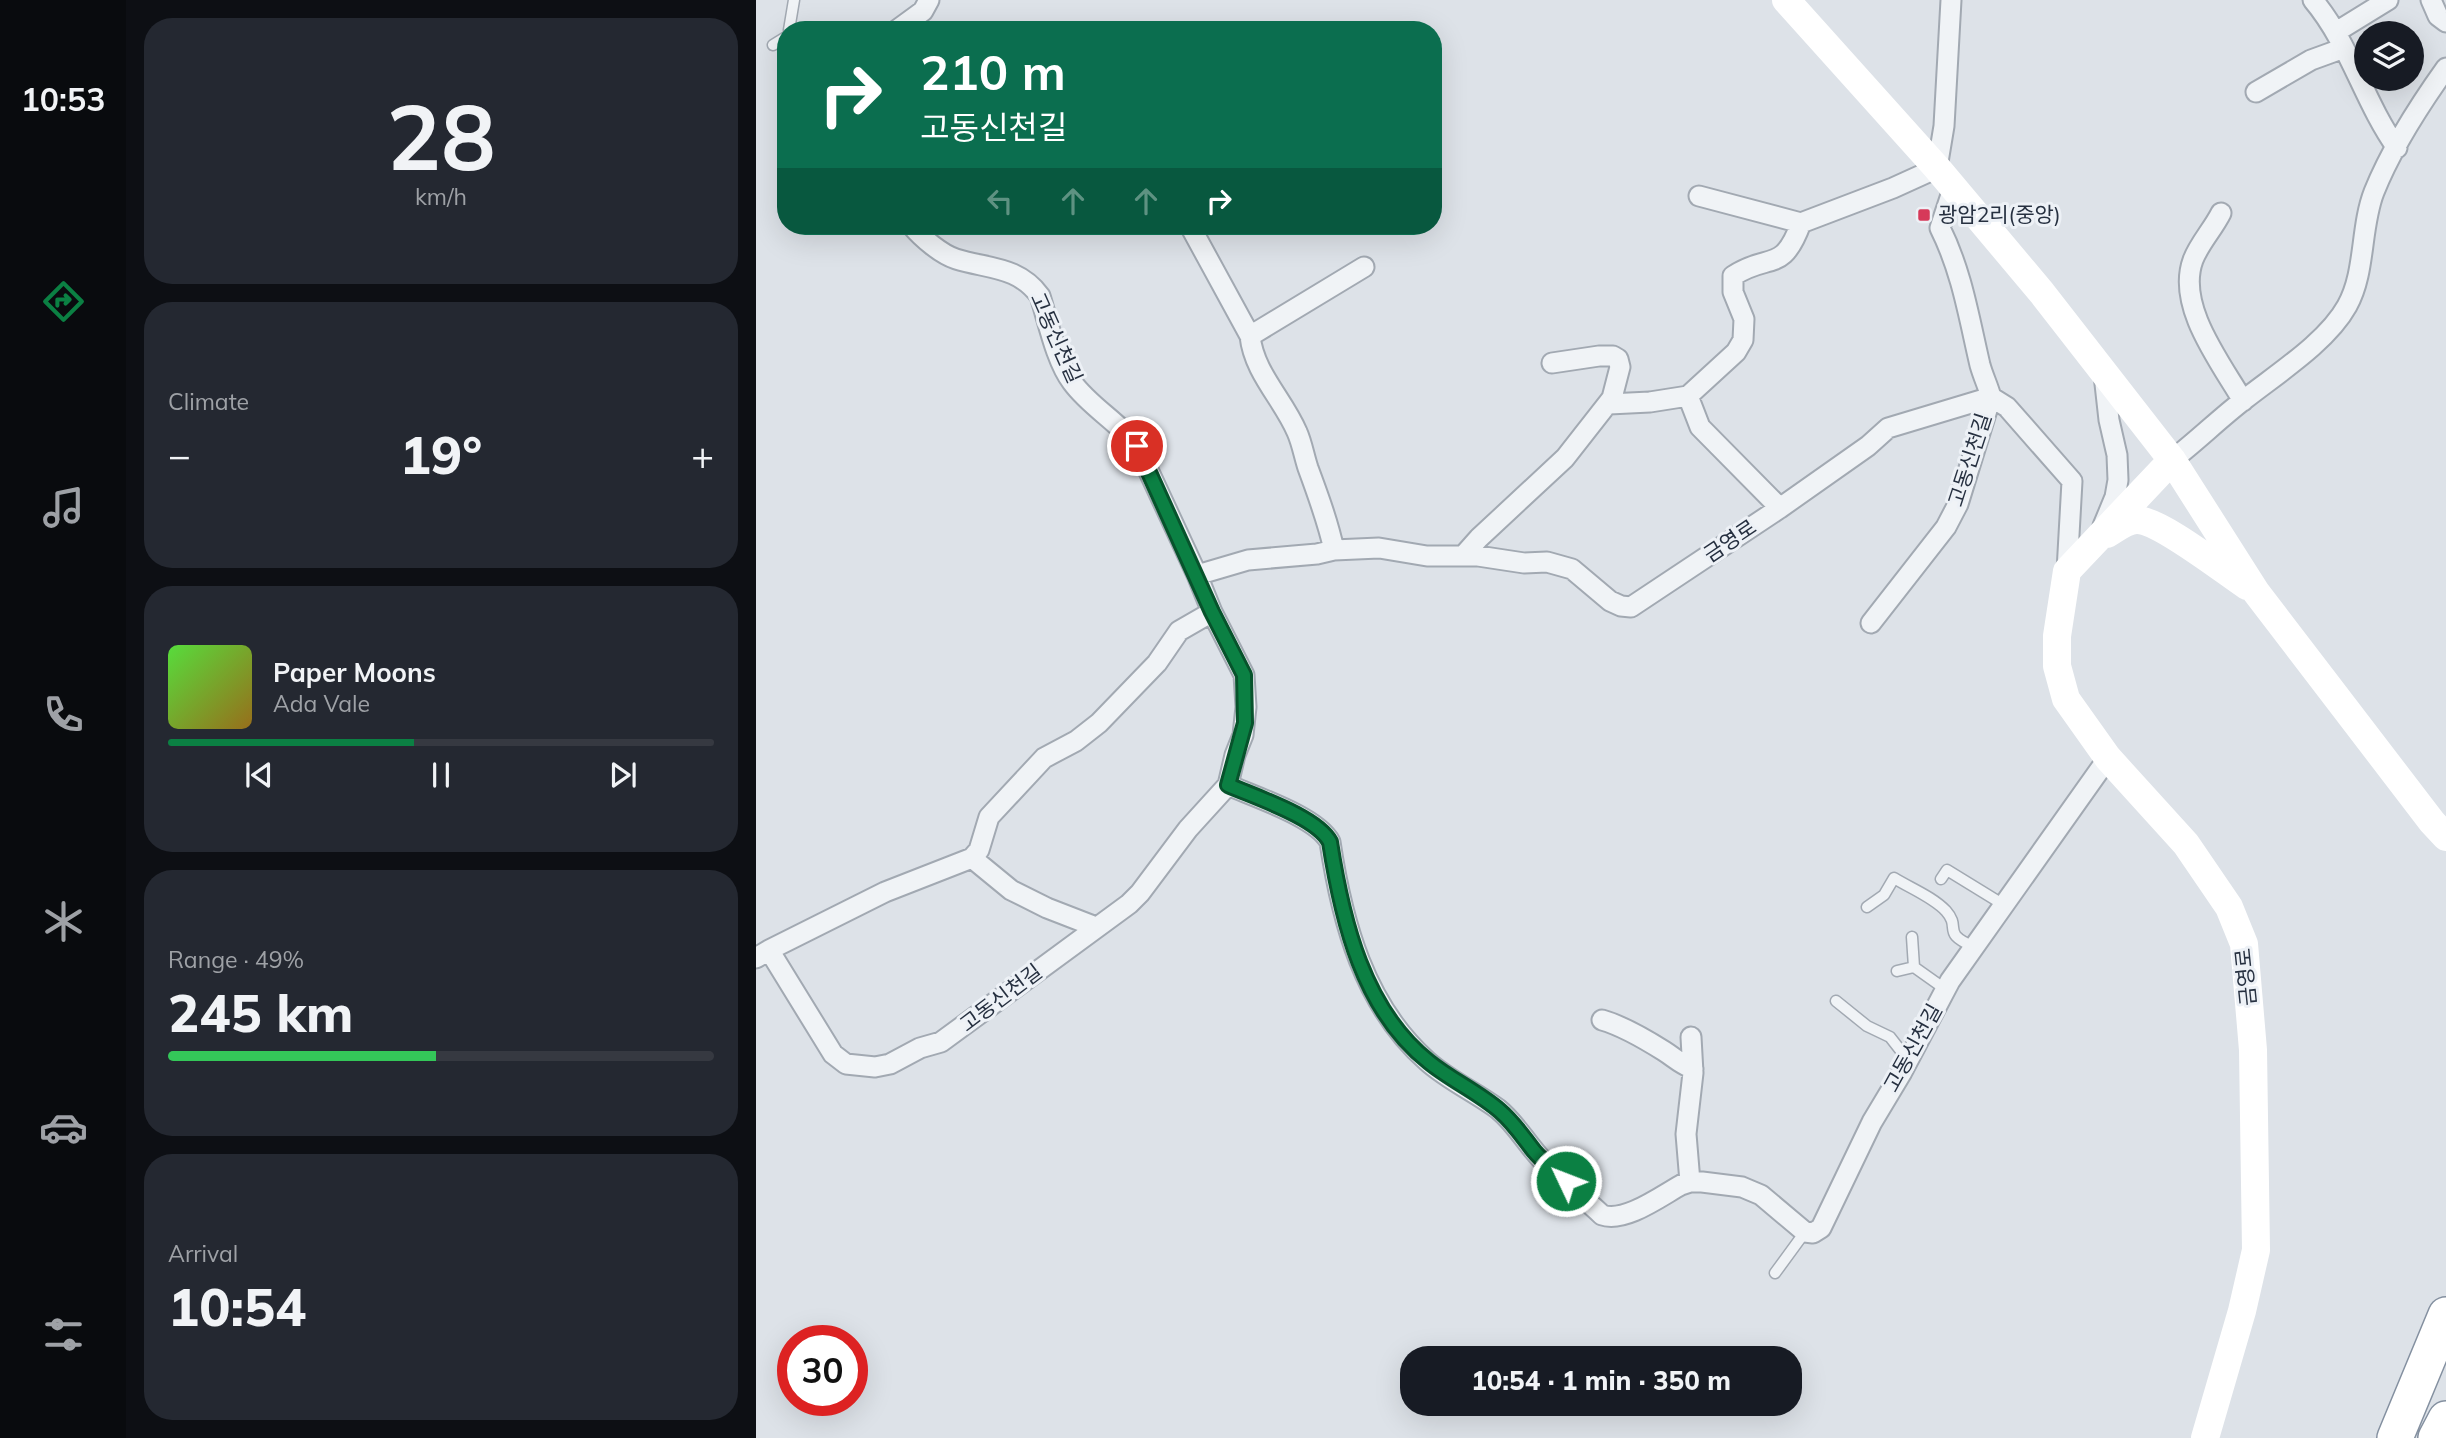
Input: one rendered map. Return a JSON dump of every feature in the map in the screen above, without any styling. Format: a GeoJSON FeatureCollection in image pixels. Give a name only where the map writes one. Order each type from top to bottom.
{"type":"FeatureCollection","features":[{"type":"Feature","properties":{"kind":"highway"},"geometry":{"type":"LineString","coordinates":[[2395,1438],[2446,1315]]}},
{"type":"Feature","properties":{"kind":"highway"},"geometry":{"type":"LineString","coordinates":[[2436,1438],[2446,1419]]}},
{"type":"Feature","properties":{"kind":"street"},"geometry":{"type":"LineString","coordinates":[[909,21],[923,11],[929,0]]}},
{"type":"Feature","properties":{"kind":"street"},"geometry":{"type":"LineString","coordinates":[[1786,0],[2042,293],[2172,460],[2256,592],[2446,837]]}},
{"type":"Feature","properties":{"kind":"street"},"geometry":{"type":"LineString","coordinates":[[1951,0],[1944,126],[1945,179],[1940,228],[1964,287],[1982,374],[1990,397]]}},
{"type":"Feature","properties":{"kind":"street"},"geometry":{"type":"LineString","coordinates":[[2313,0],[2340,40],[2380,123],[2397,148]]}},
{"type":"Feature","properties":{"kind":"street"},"geometry":{"type":"LineString","coordinates":[[2256,92],[2340,40],[2388,0]]}},
{"type":"Feature","properties":{"kind":"street"},"geometry":{"type":"LineString","coordinates":[[2431,0],[2438,16],[2446,22]]}},
{"type":"Feature","properties":{"kind":"street"},"geometry":{"type":"LineString","coordinates":[[2067,571],[2172,460],[2308,349],[2344,310],[2353,292],[2374,193],[2397,148],[2446,68]]}},
{"type":"Feature","properties":{"kind":"street"},"geometry":{"type":"LineString","coordinates":[[1699,196],[1801,223],[1893,188],[1945,179]]}},
{"type":"Feature","properties":{"kind":"street"},"geometry":{"type":"LineString","coordinates":[[2221,214],[2190,269],[2191,297],[2203,334],[2243,401]]}},
{"type":"Feature","properties":{"kind":"street"},"geometry":{"type":"LineString","coordinates":[[1608,404],[1650,402],[1688,396],[1736,352],[1743,340],[1744,318],[1733,292],[1733,276],[1785,254],[1794,242],[1801,223]]}},
{"type":"Feature","properties":{"kind":"street","name":"고동신천길"},"geometry":{"type":"LineString","coordinates":[[923,235],[947,255],[1018,274],[1032,285],[1040,296],[1070,380],[1137,446],[1212,612],[1244,675],[1245,723],[1228,785],[1188,829],[1129,904],[941,1042],[876,1067],[846,1064],[833,1054],[762,954],[884,892],[972,858]]}},
{"type":"Feature","properties":{"kind":"street"},"geometry":{"type":"LineString","coordinates":[[1195,235],[1250,337],[1252,353],[1262,374],[1280,398],[1297,433],[1334,550]]}},
{"type":"Feature","properties":{"kind":"street"},"geometry":{"type":"LineString","coordinates":[[1250,337],[1364,267]]}},
{"type":"Feature","properties":{"kind":"street"},"geometry":{"type":"LineString","coordinates":[[1197,575],[1248,560],[1334,550],[1379,548],[1426,556],[1463,556],[1565,458],[1608,404],[1620,367],[1618,359],[1609,355],[1552,363]]}},
{"type":"Feature","properties":{"kind":"street"},"geometry":{"type":"LineString","coordinates":[[2096,541],[2115,497],[2118,480],[2117,455],[2109,420],[2104,374]]}},
{"type":"Feature","properties":{"kind":"street"},"geometry":{"type":"LineString","coordinates":[[1688,396],[1700,427],[1780,508]]}},
{"type":"Feature","properties":{"kind":"street","name":"금영로"},"geometry":{"type":"LineString","coordinates":[[1463,556],[1524,563],[1547,562],[1572,569],[1610,601],[1631,607],[1780,508],[1868,446],[1888,428],[1990,397],[2007,407],[2071,481],[2067,571],[2056,636],[2057,666],[2066,699],[2108,758],[2186,844],[2229,906],[2244,944],[2253,1050],[2256,1250],[2242,1311],[2205,1438]]}},
{"type":"Feature","properties":{"kind":"street","name":"고동신천길"},"geometry":{"type":"LineString","coordinates":[[1871,623],[1945,527],[1958,504],[1990,397]]}},
{"type":"Feature","properties":{"kind":"street"},"geometry":{"type":"LineString","coordinates":[[2096,541],[2125,523],[2138,520],[2158,525],[2256,592]]}},
{"type":"Feature","properties":{"kind":"street"},"geometry":{"type":"LineString","coordinates":[[1096,927],[1047,908],[1011,890],[972,858],[979,850],[989,817],[1044,758],[1076,741],[1099,723],[1157,663],[1179,631],[1212,612]]}},
{"type":"Feature","properties":{"kind":"street","name":"고동신천길"},"geometry":{"type":"LineString","coordinates":[[1805,1232],[1812,1233],[1821,1228],[1848,1168],[1945,989],[2108,758]]}},
{"type":"Feature","properties":{"kind":"street"},"geometry":{"type":"LineString","coordinates":[[1228,785],[1312,823],[1325,832],[1330,842],[1347,929],[1355,952],[1395,1027],[1427,1061],[1499,1110],[1519,1129],[1536,1153],[1602,1215],[1610,1218],[1624,1215],[1690,1182],[1742,1187],[1761,1195],[1805,1232]]}},
{"type":"Feature","properties":{"kind":"street"},"geometry":{"type":"LineString","coordinates":[[1602,1020],[1614,1024],[1693,1069]]}},
{"type":"Feature","properties":{"kind":"street"},"geometry":{"type":"LineString","coordinates":[[1690,1182],[1686,1134],[1693,1069],[1691,1037]]}},
{"type":"Feature","properties":{"kind":"lane"},"geometry":{"type":"LineString","coordinates":[[790,21],[794,0]]}},
{"type":"Feature","properties":{"kind":"lane"},"geometry":{"type":"LineString","coordinates":[[773,44],[777,42]]}},
{"type":"Feature","properties":{"kind":"lane"},"geometry":{"type":"LineString","coordinates":[[1941,879],[1947,870],[2005,905]]}},
{"type":"Feature","properties":{"kind":"lane"},"geometry":{"type":"LineString","coordinates":[[1867,907],[1884,895],[1894,878],[1944,909],[1951,918],[1957,940],[1974,947]]}},
{"type":"Feature","properties":{"kind":"lane"},"geometry":{"type":"LineString","coordinates":[[1912,937],[1914,967]]}},
{"type":"Feature","properties":{"kind":"lane"},"geometry":{"type":"LineString","coordinates":[[1897,971],[1914,967],[1945,989]]}},
{"type":"Feature","properties":{"kind":"lane"},"geometry":{"type":"LineString","coordinates":[[1836,1001],[1867,1026],[1890,1037],[1908,1060]]}},
{"type":"Feature","properties":{"kind":"lane"},"geometry":{"type":"LineString","coordinates":[[1775,1273],[1805,1232]]}},
{"type":"Feature","properties":{"kind":"place","name":"광암2리(중앙)"},"geometry":{"type":"Point","coordinates":[1924,215]}},
{"type":"Feature","properties":{"kind":"route"},"geometry":{"type":"LineString","coordinates":[[1137,446],[1212,612],[1244,675],[1245,723],[1228,785],[1312,823],[1325,832],[1330,842],[1347,929],[1355,952],[1382,1008],[1395,1027],[1427,1061],[1499,1110],[1519,1129],[1536,1153],[1566,1181]]}}]}
